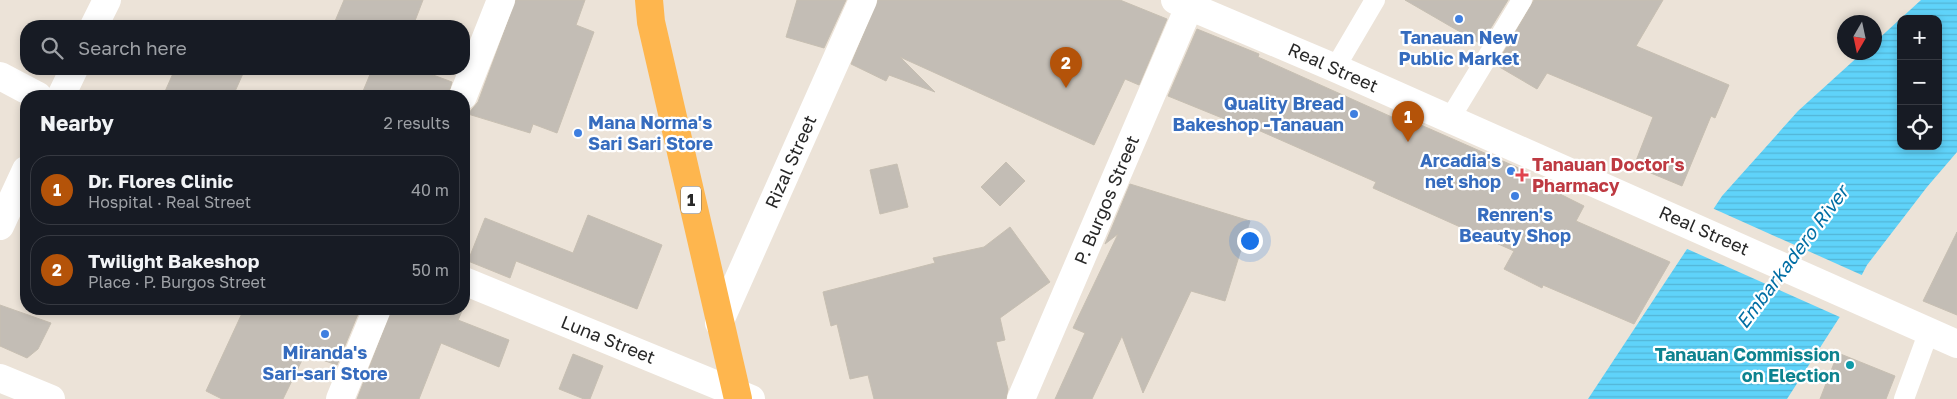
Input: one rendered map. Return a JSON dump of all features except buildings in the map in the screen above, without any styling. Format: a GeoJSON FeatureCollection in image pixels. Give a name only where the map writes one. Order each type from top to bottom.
{"type":"FeatureCollection","features":[{"type":"Feature","properties":{"kind":"highway","name":"1"},"geometry":{"type":"LineString","coordinates":[[652,7],[719,323],[742,397]]}},
{"type":"Feature","properties":{"kind":"street"},"geometry":{"type":"LineString","coordinates":[[97,20],[107,0]]}},
{"type":"Feature","properties":{"kind":"street"},"geometry":{"type":"LineString","coordinates":[[465,90],[501,0]]}},
{"type":"Feature","properties":{"kind":"street","name":"Rizal Street"},"geometry":{"type":"LineString","coordinates":[[719,323],[863,0]]}},
{"type":"Feature","properties":{"kind":"street","name":"Real Street"},"geometry":{"type":"LineString","coordinates":[[1186,2],[1957,344]]}},
{"type":"Feature","properties":{"kind":"street","name":"P. Burgos Street"},"geometry":{"type":"LineString","coordinates":[[1021,399],[1186,2]]}},
{"type":"Feature","properties":{"kind":"street"},"geometry":{"type":"LineString","coordinates":[[64,90],[71,75]]}},
{"type":"Feature","properties":{"kind":"street"},"geometry":{"type":"LineString","coordinates":[[0,76],[27,90]]}},
{"type":"Feature","properties":{"kind":"street"},"geometry":{"type":"LineString","coordinates":[[0,226],[20,183]]}},
{"type":"Feature","properties":{"kind":"street","name":"Luna Street"},"geometry":{"type":"LineString","coordinates":[[470,284],[742,397]]}},
{"type":"Feature","properties":{"kind":"street"},"geometry":{"type":"LineString","coordinates":[[340,399],[375,315]]}},
{"type":"Feature","properties":{"kind":"street"},"geometry":{"type":"LineString","coordinates":[[0,378],[51,399]]}},
{"type":"Feature","properties":{"kind":"lane"},"geometry":{"type":"LineString","coordinates":[[1335,68],[1375,0]]}},
{"type":"Feature","properties":{"kind":"lane"},"geometry":{"type":"LineString","coordinates":[[1449,120],[1522,0]]}},
{"type":"Feature","properties":{"kind":"lane"},"geometry":{"type":"LineString","coordinates":[[1904,399],[1929,331]]}},
{"type":"Feature","properties":{"kind":"water","name":"Embarkadero River"},"geometry":{"type":"Polygon","coordinates":[[[1921,0],[1957,0],[1957,152],[1927,187],[1867,265],[1841,315],[1787,399],[1588,399],[1722,196],[1798,111],[1854,60],[1882,60],[1882,36],[1897,22],[1897,150],[1942,150],[1942,15],[1905,15],[1921,0]]]}},
{"type":"Feature","properties":{"kind":"pier"},"geometry":{"type":"Polygon","coordinates":[[[1712,208],[1864,276],[1842,318],[1685,248],[1712,208]]]}},
{"type":"Feature","properties":{"kind":"place","name":"Tanauan New Public Market"},"geometry":{"type":"Point","coordinates":[1459,19]}},
{"type":"Feature","properties":{"kind":"place","name":"Twilight Bakeshop"},"geometry":{"type":"Point","coordinates":[1066,88]}},
{"type":"Feature","properties":{"kind":"place","name":"Quality Bread Bakeshop -Tanauan"},"geometry":{"type":"Point","coordinates":[1354,114]}},
{"type":"Feature","properties":{"kind":"place","name":"Mana Norma's Sari Sari Store"},"geometry":{"type":"Point","coordinates":[578,133]}},
{"type":"Feature","properties":{"kind":"place","name":"Dr. Flores Clinic"},"geometry":{"type":"Point","coordinates":[1408,142]}},
{"type":"Feature","properties":{"kind":"place","name":"Arcadia's net shop"},"geometry":{"type":"Point","coordinates":[1511,171]}},
{"type":"Feature","properties":{"kind":"place","name":"Tanauan Doctor's Pharmacy"},"geometry":{"type":"Point","coordinates":[1522,175]}},
{"type":"Feature","properties":{"kind":"place","name":"Renren's Beauty Shop"},"geometry":{"type":"Point","coordinates":[1515,196]}},
{"type":"Feature","properties":{"kind":"place","name":"Miranda's Sari-sari Store"},"geometry":{"type":"Point","coordinates":[325,334]}},
{"type":"Feature","properties":{"kind":"place","name":"Tanauan Commission on Election"},"geometry":{"type":"Point","coordinates":[1850,365]}}]}
